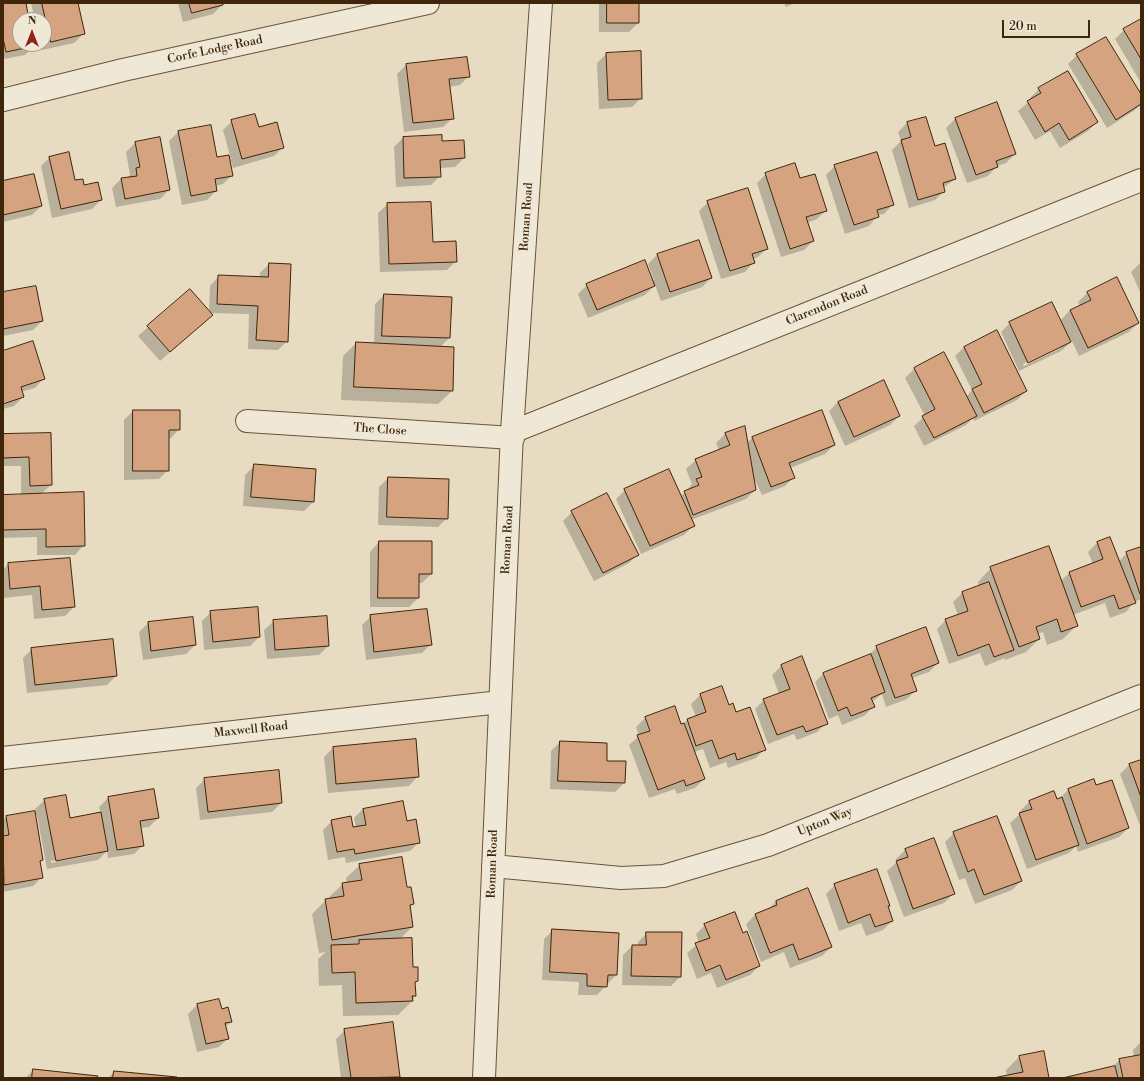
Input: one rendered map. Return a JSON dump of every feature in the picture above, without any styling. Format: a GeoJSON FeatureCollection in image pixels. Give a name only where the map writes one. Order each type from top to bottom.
{"type":"FeatureCollection","features":[{"type":"Feature","properties":{"kind":"street","name":"Corfe Lodge Road"},"geometry":{"type":"LineString","coordinates":[[3,100],[122,70],[428,3]]}},
{"type":"Feature","properties":{"kind":"street","name":"Roman Road"},"geometry":{"type":"LineString","coordinates":[[484,1078],[513,435],[541,3]]}},
{"type":"Feature","properties":{"kind":"street","name":"Clarendon Road"},"geometry":{"type":"LineString","coordinates":[[513,435],[1141,180]]}},
{"type":"Feature","properties":{"kind":"street","name":"The Close"},"geometry":{"type":"LineString","coordinates":[[247,421],[513,435]]}},
{"type":"Feature","properties":{"kind":"street","name":"Upton Way"},"geometry":{"type":"LineString","coordinates":[[493,866],[621,878],[664,876],[768,845],[1141,696]]}},
{"type":"Feature","properties":{"kind":"street","name":"Maxwell Road"},"geometry":{"type":"LineString","coordinates":[[3,758],[500,702]]}},
{"type":"Feature","properties":{"kind":"building"},"geometry":{"type":"Polygon","coordinates":[[[3,3],[26,3],[28,12],[12,12],[12,51],[6,52],[3,38],[3,3]]]}},
{"type":"Feature","properties":{"kind":"building"},"geometry":{"type":"Polygon","coordinates":[[[42,3],[78,3],[85,34],[52,42],[52,12],[44,12],[42,3]]]}},
{"type":"Feature","properties":{"kind":"building"},"geometry":{"type":"Polygon","coordinates":[[[189,3],[223,3],[223,5],[192,13],[189,3]]]}},
{"type":"Feature","properties":{"kind":"building"},"geometry":{"type":"Polygon","coordinates":[[[607,3],[639,3],[639,23],[607,23],[607,3]]]}},
{"type":"Feature","properties":{"kind":"building"},"geometry":{"type":"Polygon","coordinates":[[[1141,19],[1141,59],[1123,29],[1141,19]]]}},
{"type":"Feature","properties":{"kind":"building"},"geometry":{"type":"Polygon","coordinates":[[[1106,37],[1141,94],[1141,104],[1116,120],[1076,54],[1106,37]]]}},
{"type":"Feature","properties":{"kind":"building"},"geometry":{"type":"Polygon","coordinates":[[[641,51],[642,99],[608,100],[606,53],[641,51]]]}},
{"type":"Feature","properties":{"kind":"building"},"geometry":{"type":"Polygon","coordinates":[[[467,57],[470,77],[449,79],[454,119],[413,123],[406,64],[467,57]]]}},
{"type":"Feature","properties":{"kind":"building"},"geometry":{"type":"Polygon","coordinates":[[[1068,71],[1098,122],[1069,140],[1059,123],[1045,132],[1027,101],[1041,93],[1038,88],[1068,71]]]}},
{"type":"Feature","properties":{"kind":"building"},"geometry":{"type":"Polygon","coordinates":[[[997,102],[1016,154],[996,161],[998,167],[976,175],[955,118],[997,102]]]}},
{"type":"Feature","properties":{"kind":"building"},"geometry":{"type":"Polygon","coordinates":[[[255,114],[259,127],[277,122],[284,148],[242,159],[231,120],[255,114]]]}},
{"type":"Feature","properties":{"kind":"building"},"geometry":{"type":"Polygon","coordinates":[[[926,117],[935,146],[945,143],[956,179],[943,183],[945,192],[918,200],[901,140],[911,137],[907,122],[926,117]]]}},
{"type":"Feature","properties":{"kind":"building"},"geometry":{"type":"Polygon","coordinates":[[[211,125],[217,157],[229,155],[233,176],[215,179],[217,191],[191,196],[178,131],[211,125]]]}},
{"type":"Feature","properties":{"kind":"building"},"geometry":{"type":"Polygon","coordinates":[[[442,135],[442,141],[464,140],[465,158],[440,160],[441,177],[404,178],[403,137],[442,135]]]}},
{"type":"Feature","properties":{"kind":"building"},"geometry":{"type":"Polygon","coordinates":[[[160,137],[170,190],[125,199],[121,178],[137,176],[136,168],[140,167],[135,142],[160,137]]]}},
{"type":"Feature","properties":{"kind":"building"},"geometry":{"type":"Polygon","coordinates":[[[69,152],[75,180],[83,179],[84,185],[98,182],[102,200],[61,209],[49,157],[69,152]]]}},
{"type":"Feature","properties":{"kind":"building"},"geometry":{"type":"Polygon","coordinates":[[[877,152],[894,205],[877,210],[879,217],[854,225],[834,165],[877,152]]]}},
{"type":"Feature","properties":{"kind":"building"},"geometry":{"type":"Polygon","coordinates":[[[795,163],[800,178],[815,174],[827,211],[806,217],[814,241],[790,249],[765,173],[795,163]]]}},
{"type":"Feature","properties":{"kind":"building"},"geometry":{"type":"Polygon","coordinates":[[[34,174],[42,206],[3,215],[3,181],[34,174]]]}},
{"type":"Feature","properties":{"kind":"building"},"geometry":{"type":"Polygon","coordinates":[[[748,188],[768,249],[752,254],[755,263],[730,271],[707,201],[748,188]]]}},
{"type":"Feature","properties":{"kind":"building"},"geometry":{"type":"Polygon","coordinates":[[[431,202],[433,242],[456,241],[457,262],[389,264],[387,203],[431,202]]]}},
{"type":"Feature","properties":{"kind":"building"},"geometry":{"type":"Polygon","coordinates":[[[699,240],[712,278],[670,292],[657,254],[699,240]]]}},
{"type":"Feature","properties":{"kind":"building"},"geometry":{"type":"Polygon","coordinates":[[[645,260],[655,286],[597,310],[586,284],[645,260]]]}},
{"type":"Feature","properties":{"kind":"building"},"geometry":{"type":"Polygon","coordinates":[[[269,263],[291,264],[288,342],[256,340],[258,306],[217,304],[218,275],[268,277],[269,263]]]}},
{"type":"Feature","properties":{"kind":"building"},"geometry":{"type":"Polygon","coordinates":[[[1117,277],[1139,323],[1088,348],[1070,310],[1091,300],[1087,292],[1117,277]]]}},
{"type":"Feature","properties":{"kind":"building"},"geometry":{"type":"Polygon","coordinates":[[[36,286],[43,321],[3,329],[3,292],[36,286]]]}},
{"type":"Feature","properties":{"kind":"building"},"geometry":{"type":"Polygon","coordinates":[[[190,289],[213,315],[170,352],[147,326],[190,289]]]}},
{"type":"Feature","properties":{"kind":"building"},"geometry":{"type":"Polygon","coordinates":[[[384,294],[452,297],[450,338],[382,336],[384,294]]]}},
{"type":"Feature","properties":{"kind":"building"},"geometry":{"type":"Polygon","coordinates":[[[1052,302],[1071,342],[1028,363],[1009,322],[1052,302]]]}},
{"type":"Feature","properties":{"kind":"building"},"geometry":{"type":"Polygon","coordinates":[[[997,330],[1027,391],[984,413],[972,389],[982,384],[964,347],[997,330]]]}},
{"type":"Feature","properties":{"kind":"building"},"geometry":{"type":"Polygon","coordinates":[[[33,341],[45,379],[21,387],[24,397],[3,404],[3,351],[33,341]]]}},
{"type":"Feature","properties":{"kind":"building"},"geometry":{"type":"Polygon","coordinates":[[[356,342],[454,347],[453,391],[354,387],[356,342]]]}},
{"type":"Feature","properties":{"kind":"building"},"geometry":{"type":"Polygon","coordinates":[[[944,352],[977,416],[934,438],[922,416],[935,409],[914,368],[944,352]]]}},
{"type":"Feature","properties":{"kind":"building"},"geometry":{"type":"Polygon","coordinates":[[[884,380],[900,416],[854,437],[838,402],[884,380]]]}},
{"type":"Feature","properties":{"kind":"building"},"geometry":{"type":"Polygon","coordinates":[[[133,410],[180,410],[180,430],[169,430],[169,471],[133,471],[133,410]]]}},
{"type":"Feature","properties":{"kind":"building"},"geometry":{"type":"Polygon","coordinates":[[[822,410],[835,445],[789,463],[795,478],[771,487],[752,437],[822,410]]]}},
{"type":"Feature","properties":{"kind":"building"},"geometry":{"type":"Polygon","coordinates":[[[745,426],[756,490],[693,515],[684,491],[699,485],[696,479],[702,477],[695,459],[730,445],[725,433],[745,426]]]}},
{"type":"Feature","properties":{"kind":"building"},"geometry":{"type":"Polygon","coordinates":[[[51,433],[52,485],[30,486],[29,457],[3,458],[3,434],[51,433]]]}},
{"type":"Feature","properties":{"kind":"building"},"geometry":{"type":"Polygon","coordinates":[[[254,464],[316,469],[314,502],[251,497],[254,464]]]}},
{"type":"Feature","properties":{"kind":"building"},"geometry":{"type":"Polygon","coordinates":[[[669,469],[695,526],[650,546],[624,489],[669,469]]]}},
{"type":"Feature","properties":{"kind":"building"},"geometry":{"type":"Polygon","coordinates":[[[388,477],[449,479],[448,519],[387,517],[388,477]]]}},
{"type":"Feature","properties":{"kind":"building"},"geometry":{"type":"Polygon","coordinates":[[[84,492],[85,546],[46,547],[46,529],[3,530],[3,495],[84,492]]]}},
{"type":"Feature","properties":{"kind":"building"},"geometry":{"type":"Polygon","coordinates":[[[607,493],[639,555],[603,573],[571,511],[607,493]]]}},
{"type":"Feature","properties":{"kind":"building"},"geometry":{"type":"Polygon","coordinates":[[[1110,537],[1136,603],[1119,609],[1114,595],[1081,607],[1069,572],[1103,559],[1097,542],[1110,537]]]}},
{"type":"Feature","properties":{"kind":"building"},"geometry":{"type":"Polygon","coordinates":[[[379,541],[432,541],[432,574],[419,574],[419,598],[378,598],[379,541]]]}},
{"type":"Feature","properties":{"kind":"building"},"geometry":{"type":"Polygon","coordinates":[[[1049,546],[1078,626],[1061,632],[1057,619],[1036,627],[1040,639],[1019,647],[990,567],[1049,546]]]}},
{"type":"Feature","properties":{"kind":"building"},"geometry":{"type":"Polygon","coordinates":[[[1141,547],[1141,594],[1140,594],[1126,552],[1141,547]]]}},
{"type":"Feature","properties":{"kind":"building"},"geometry":{"type":"Polygon","coordinates":[[[70,558],[75,607],[42,610],[40,586],[10,589],[8,563],[70,558]]]}},
{"type":"Feature","properties":{"kind":"building"},"geometry":{"type":"Polygon","coordinates":[[[989,582],[1014,650],[994,657],[989,644],[958,656],[945,619],[968,611],[962,592],[989,582]]]}},
{"type":"Feature","properties":{"kind":"building"},"geometry":{"type":"Polygon","coordinates":[[[258,607],[260,637],[213,642],[210,611],[258,607]]]}},
{"type":"Feature","properties":{"kind":"building"},"geometry":{"type":"Polygon","coordinates":[[[427,609],[432,645],[374,652],[370,615],[427,609]]]}},
{"type":"Feature","properties":{"kind":"building"},"geometry":{"type":"Polygon","coordinates":[[[327,616],[329,646],[275,650],[273,620],[327,616]]]}},
{"type":"Feature","properties":{"kind":"building"},"geometry":{"type":"Polygon","coordinates":[[[193,617],[196,645],[151,651],[148,622],[193,617]]]}},
{"type":"Feature","properties":{"kind":"building"},"geometry":{"type":"Polygon","coordinates":[[[926,627],[939,663],[911,674],[917,691],[895,698],[876,646],[926,627]]]}},
{"type":"Feature","properties":{"kind":"building"},"geometry":{"type":"Polygon","coordinates":[[[113,639],[117,676],[35,685],[31,648],[113,639]]]}},
{"type":"Feature","properties":{"kind":"building"},"geometry":{"type":"Polygon","coordinates":[[[871,654],[885,692],[871,698],[875,707],[851,716],[847,707],[838,711],[823,673],[871,654]]]}},
{"type":"Feature","properties":{"kind":"building"},"geometry":{"type":"Polygon","coordinates":[[[802,656],[828,724],[806,732],[803,726],[777,735],[763,699],[790,689],[781,665],[802,656]]]}},
{"type":"Feature","properties":{"kind":"building"},"geometry":{"type":"Polygon","coordinates":[[[722,686],[729,705],[733,703],[736,712],[750,707],[766,750],[737,760],[735,753],[719,759],[712,740],[696,746],[687,719],[706,712],[700,694],[722,686]]]}},
{"type":"Feature","properties":{"kind":"building"},"geometry":{"type":"Polygon","coordinates":[[[675,706],[681,724],[684,723],[705,779],[686,786],[684,780],[658,790],[637,735],[650,731],[645,717],[675,706]]]}},
{"type":"Feature","properties":{"kind":"building"},"geometry":{"type":"Polygon","coordinates":[[[416,739],[419,777],[336,784],[333,747],[416,739]]]}},
{"type":"Feature","properties":{"kind":"building"},"geometry":{"type":"Polygon","coordinates":[[[560,741],[607,743],[607,761],[626,761],[625,783],[558,781],[560,741]]]}},
{"type":"Feature","properties":{"kind":"building"},"geometry":{"type":"Polygon","coordinates":[[[1141,760],[1141,797],[1129,764],[1141,760]]]}},
{"type":"Feature","properties":{"kind":"building"},"geometry":{"type":"Polygon","coordinates":[[[279,770],[282,803],[208,812],[204,778],[279,770]]]}},
{"type":"Feature","properties":{"kind":"building"},"geometry":{"type":"Polygon","coordinates":[[[1094,779],[1096,785],[1112,780],[1129,828],[1087,844],[1068,789],[1094,779]]]}},
{"type":"Feature","properties":{"kind":"building"},"geometry":{"type":"Polygon","coordinates":[[[154,789],[159,818],[140,821],[144,846],[117,850],[108,797],[154,789]]]}},
{"type":"Feature","properties":{"kind":"building"},"geometry":{"type":"Polygon","coordinates":[[[1054,791],[1057,799],[1062,797],[1079,845],[1036,860],[1019,813],[1032,809],[1029,801],[1054,791]]]}},
{"type":"Feature","properties":{"kind":"building"},"geometry":{"type":"Polygon","coordinates":[[[66,795],[70,818],[101,812],[108,851],[56,861],[44,799],[66,795]]]}},
{"type":"Feature","properties":{"kind":"building"},"geometry":{"type":"Polygon","coordinates":[[[403,801],[407,821],[416,819],[420,843],[355,854],[354,849],[337,852],[331,820],[351,816],[353,827],[366,825],[363,809],[403,801]]]}},
{"type":"Feature","properties":{"kind":"building"},"geometry":{"type":"Polygon","coordinates":[[[35,811],[43,860],[40,861],[43,878],[4,885],[3,836],[9,835],[6,816],[35,811]]]}},
{"type":"Feature","properties":{"kind":"building"},"geometry":{"type":"Polygon","coordinates":[[[997,816],[1022,881],[984,895],[974,869],[968,872],[953,832],[997,816]]]}},
{"type":"Feature","properties":{"kind":"building"},"geometry":{"type":"Polygon","coordinates":[[[934,838],[955,894],[913,909],[896,861],[908,857],[905,849],[934,838]]]}},
{"type":"Feature","properties":{"kind":"building"},"geometry":{"type":"Polygon","coordinates":[[[402,857],[407,887],[411,887],[414,904],[410,905],[413,927],[332,940],[325,899],[344,896],[342,883],[362,880],[359,864],[402,857]]]}},
{"type":"Feature","properties":{"kind":"building"},"geometry":{"type":"Polygon","coordinates":[[[877,869],[890,906],[888,906],[893,921],[875,927],[870,914],[848,923],[834,884],[877,869]]]}},
{"type":"Feature","properties":{"kind":"building"},"geometry":{"type":"Polygon","coordinates":[[[808,888],[832,947],[799,960],[793,944],[770,953],[755,914],[777,905],[776,901],[808,888]]]}},
{"type":"Feature","properties":{"kind":"building"},"geometry":{"type":"Polygon","coordinates":[[[735,912],[743,933],[747,931],[760,966],[726,980],[720,965],[706,971],[695,943],[710,938],[704,924],[735,912]]]}},
{"type":"Feature","properties":{"kind":"building"},"geometry":{"type":"Polygon","coordinates":[[[552,929],[619,933],[617,975],[608,975],[607,987],[587,986],[587,974],[550,972],[552,929]]]}},
{"type":"Feature","properties":{"kind":"building"},"geometry":{"type":"Polygon","coordinates":[[[646,932],[682,932],[681,977],[631,976],[632,945],[646,945],[646,932]]]}},
{"type":"Feature","properties":{"kind":"building"},"geometry":{"type":"Polygon","coordinates":[[[412,938],[413,967],[418,967],[418,981],[415,982],[416,996],[412,996],[413,1001],[356,1003],[355,972],[332,973],[331,945],[359,944],[359,940],[412,938]]]}},
{"type":"Feature","properties":{"kind":"building"},"geometry":{"type":"Polygon","coordinates":[[[219,999],[222,1009],[228,1007],[232,1022],[225,1023],[229,1039],[206,1044],[197,1004],[219,999]]]}},
{"type":"Feature","properties":{"kind":"building"},"geometry":{"type":"Polygon","coordinates":[[[393,1022],[400,1077],[351,1078],[344,1029],[393,1022]]]}},
{"type":"Feature","properties":{"kind":"building"},"geometry":{"type":"Polygon","coordinates":[[[1044,1051],[1049,1078],[993,1078],[1023,1072],[1019,1056],[1044,1051]]]}},
{"type":"Feature","properties":{"kind":"building"},"geometry":{"type":"Polygon","coordinates":[[[1141,1055],[1141,1078],[1123,1078],[1119,1059],[1141,1055]]]}},
{"type":"Feature","properties":{"kind":"building"},"geometry":{"type":"Polygon","coordinates":[[[1115,1066],[1118,1078],[1063,1078],[1115,1066]]]}},
{"type":"Feature","properties":{"kind":"building"},"geometry":{"type":"Polygon","coordinates":[[[33,1069],[98,1076],[97,1078],[32,1078],[33,1069]]]}},
{"type":"Feature","properties":{"kind":"building"},"geometry":{"type":"Polygon","coordinates":[[[114,1071],[177,1077],[177,1078],[113,1078],[114,1071]]]}}]}
